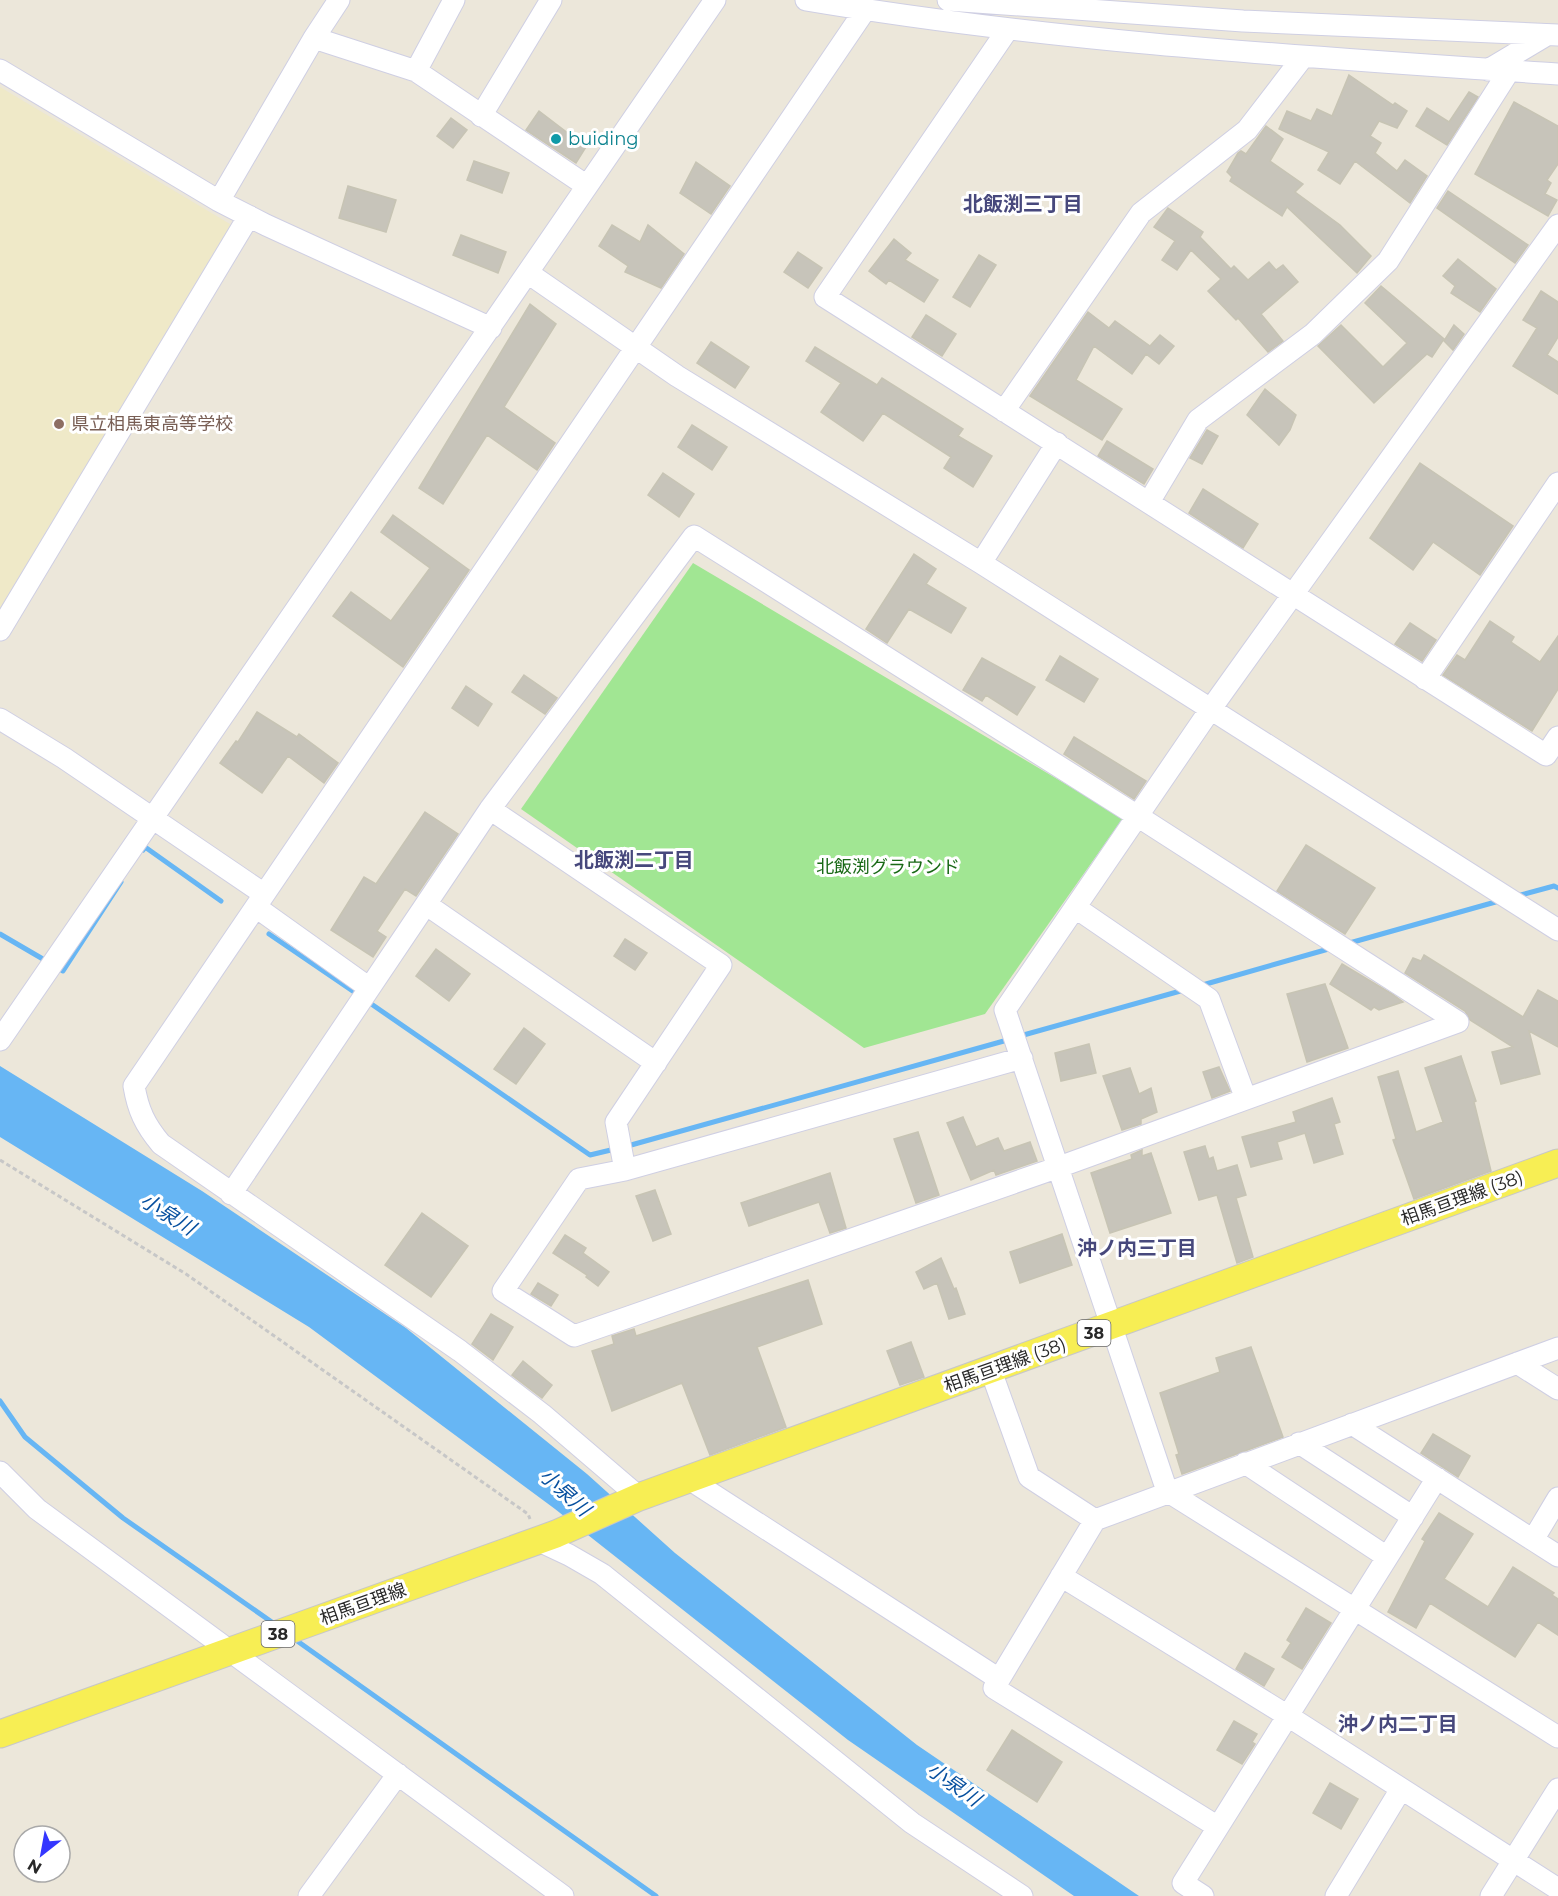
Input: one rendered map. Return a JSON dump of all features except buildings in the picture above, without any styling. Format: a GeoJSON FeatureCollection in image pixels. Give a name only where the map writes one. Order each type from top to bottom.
{"type":"FeatureCollection","features":[{"type":"Feature","properties":{"kind":"main road","name":"相馬亘理線 (38)"},"geometry":{"type":"LineString","coordinates":[[547,1537],[634,1499],[1558,1163]]}},
{"type":"Feature","properties":{"kind":"main road","name":"相馬亘理線"},"geometry":{"type":"LineString","coordinates":[[0,1734],[547,1537]]}},
{"type":"Feature","properties":{"kind":"street"},"geometry":{"type":"LineString","coordinates":[[219,201],[314,38],[339,0]]}},
{"type":"Feature","properties":{"kind":"street"},"geometry":{"type":"LineString","coordinates":[[416,71],[454,0]]}},
{"type":"Feature","properties":{"kind":"street"},"geometry":{"type":"LineString","coordinates":[[481,116],[551,0]]}},
{"type":"Feature","properties":{"kind":"street"},"geometry":{"type":"LineString","coordinates":[[0,1040],[715,0]]}},
{"type":"Feature","properties":{"kind":"street"},"geometry":{"type":"LineString","coordinates":[[806,0],[1008,29],[1303,57],[1558,74]]}},
{"type":"Feature","properties":{"kind":"street"},"geometry":{"type":"LineString","coordinates":[[948,0],[1243,21],[1553,38]]}},
{"type":"Feature","properties":{"kind":"street"},"geometry":{"type":"LineString","coordinates":[[634,1499],[542,1414],[460,1351],[161,1144],[145,1125],[138,1107],[135,1086],[866,10]]}},
{"type":"Feature","properties":{"kind":"street"},"geometry":{"type":"LineString","coordinates":[[1008,29],[825,297],[1546,755],[1558,737]]}},
{"type":"Feature","properties":{"kind":"street"},"geometry":{"type":"LineString","coordinates":[[314,38],[416,71],[587,186]]}},
{"type":"Feature","properties":{"kind":"street"},"geometry":{"type":"LineString","coordinates":[[1488,70],[1553,38]]}},
{"type":"Feature","properties":{"kind":"street"},"geometry":{"type":"LineString","coordinates":[[1004,411],[1141,213],[1247,130],[1303,57]]}},
{"type":"Feature","properties":{"kind":"street"},"geometry":{"type":"LineString","coordinates":[[0,70],[219,201],[491,328]]}},
{"type":"Feature","properties":{"kind":"street"},"geometry":{"type":"LineString","coordinates":[[1149,502],[1198,420],[1313,334],[1388,261],[1509,71]]}},
{"type":"Feature","properties":{"kind":"street"},"geometry":{"type":"LineString","coordinates":[[0,630],[249,216]]}},
{"type":"Feature","properties":{"kind":"street"},"geometry":{"type":"LineString","coordinates":[[1554,238],[1293,593],[1210,710],[1005,1010],[1167,1491],[1558,1737]]}},
{"type":"Feature","properties":{"kind":"street"},"geometry":{"type":"LineString","coordinates":[[528,273],[676,376],[981,563],[1558,930]]}},
{"type":"Feature","properties":{"kind":"street"},"geometry":{"type":"LineString","coordinates":[[981,563],[1057,443]]}},
{"type":"Feature","properties":{"kind":"street"},"geometry":{"type":"LineString","coordinates":[[1425,679],[1558,483]]}},
{"type":"Feature","properties":{"kind":"street"},"geometry":{"type":"LineString","coordinates":[[231,1194],[363,994],[427,905],[490,809],[694,536],[1458,1022],[1059,1167],[574,1336],[503,1291],[579,1179],[1021,1053]]}},
{"type":"Feature","properties":{"kind":"street"},"geometry":{"type":"LineString","coordinates":[[0,719],[152,817],[260,901],[363,994]]}},
{"type":"Feature","properties":{"kind":"street"},"geometry":{"type":"LineString","coordinates":[[490,809],[720,965],[616,1122],[624,1167]]}},
{"type":"Feature","properties":{"kind":"street"},"geometry":{"type":"LineString","coordinates":[[427,905],[656,1063]]}},
{"type":"Feature","properties":{"kind":"street"},"geometry":{"type":"LineString","coordinates":[[1076,908],[1209,999],[1246,1099]]}},
{"type":"Feature","properties":{"kind":"street"},"geometry":{"type":"LineString","coordinates":[[1218,1827],[993,1688],[1095,1520],[1167,1491],[1558,1348]]}},
{"type":"Feature","properties":{"kind":"street"},"geometry":{"type":"LineString","coordinates":[[1517,1363],[1558,1389]]}},
{"type":"Feature","properties":{"kind":"street"},"geometry":{"type":"LineString","coordinates":[[991,1371],[1029,1477],[1095,1520]]}},
{"type":"Feature","properties":{"kind":"street"},"geometry":{"type":"LineString","coordinates":[[1352,1424],[1558,1556]]}},
{"type":"Feature","properties":{"kind":"street"},"geometry":{"type":"LineString","coordinates":[[1299,1443],[1413,1517]]}},
{"type":"Feature","properties":{"kind":"street"},"geometry":{"type":"LineString","coordinates":[[1245,1463],[1387,1557]]}},
{"type":"Feature","properties":{"kind":"street"},"geometry":{"type":"LineString","coordinates":[[0,1472],[37,1509],[563,1896]]}},
{"type":"Feature","properties":{"kind":"street"},"geometry":{"type":"LineString","coordinates":[[1203,1896],[1183,1883],[1437,1478]]}},
{"type":"Feature","properties":{"kind":"street"},"geometry":{"type":"LineString","coordinates":[[689,1479],[999,1679]]}},
{"type":"Feature","properties":{"kind":"street"},"geometry":{"type":"LineString","coordinates":[[1533,1539],[1558,1498]]}},
{"type":"Feature","properties":{"kind":"street"},"geometry":{"type":"LineString","coordinates":[[547,1537],[569,1555],[602,1574],[912,1823],[1022,1896]]}},
{"type":"Feature","properties":{"kind":"street"},"geometry":{"type":"LineString","coordinates":[[1061,1576],[1288,1716],[1558,1889]]}},
{"type":"Feature","properties":{"kind":"street"},"geometry":{"type":"LineString","coordinates":[[309,1896],[398,1774]]}},
{"type":"Feature","properties":{"kind":"street"},"geometry":{"type":"LineString","coordinates":[[1336,1896],[1401,1789]]}},
{"type":"Feature","properties":{"kind":"street"},"geometry":{"type":"LineString","coordinates":[[1491,1896],[1558,1789]]}},
{"type":"Feature","properties":{"kind":"path"},"geometry":{"type":"LineString","coordinates":[[0,1160],[186,1274],[528,1514],[547,1537]]}},
{"type":"Feature","properties":{"kind":"shaded area","name":"県立相馬東高等学校"},"geometry":{"type":"Polygon","coordinates":[[[0,87],[235,227],[0,621],[0,87]]]}},
{"type":"Feature","properties":{"kind":"green space","name":"北飯渕グラウンド"},"geometry":{"type":"Polygon","coordinates":[[[693,563],[1123,818],[985,1014],[864,1048],[521,809],[693,563]]]}},
{"type":"Feature","properties":{"kind":"water","name":"小泉川"},"geometry":{"type":"Polygon","coordinates":[[[0,1066],[202,1191],[406,1328],[587,1474],[675,1553],[917,1745],[1139,1896],[1074,1896],[848,1740],[555,1509],[309,1327],[0,1137],[0,1066]]]}},
{"type":"Feature","properties":{"kind":"waterway"},"geometry":{"type":"LineString","coordinates":[[143,850],[145,847],[221,901]]}},
{"type":"Feature","properties":{"kind":"waterway"},"geometry":{"type":"LineString","coordinates":[[56,967],[63,971],[121,882]]}},
{"type":"Feature","properties":{"kind":"waterway"},"geometry":{"type":"LineString","coordinates":[[1517,896],[1554,886],[1558,888]]}},
{"type":"Feature","properties":{"kind":"waterway"},"geometry":{"type":"LineString","coordinates":[[1346,944],[1499,901]]}},
{"type":"Feature","properties":{"kind":"waterway"},"geometry":{"type":"LineString","coordinates":[[0,934],[48,962]]}},
{"type":"Feature","properties":{"kind":"waterway"},"geometry":{"type":"LineString","coordinates":[[269,934],[360,996]]}},
{"type":"Feature","properties":{"kind":"waterway"},"geometry":{"type":"LineString","coordinates":[[1199,986],[1332,948]]}},
{"type":"Feature","properties":{"kind":"waterway"},"geometry":{"type":"LineString","coordinates":[[1020,1036],[1184,990]]}},
{"type":"Feature","properties":{"kind":"waterway"},"geometry":{"type":"LineString","coordinates":[[367,1001],[590,1155],[615,1149]]}},
{"type":"Feature","properties":{"kind":"waterway"},"geometry":{"type":"LineString","coordinates":[[624,1147],[1011,1039]]}},
{"type":"Feature","properties":{"kind":"waterway"},"geometry":{"type":"LineString","coordinates":[[0,1401],[25,1437],[123,1518],[276,1625]]}},
{"type":"Feature","properties":{"kind":"waterway"},"geometry":{"type":"LineString","coordinates":[[293,1638],[656,1896]]}},
{"type":"Feature","properties":{"kind":"place","name":"buiding"},"geometry":{"type":"Point","coordinates":[556,139]}},
{"type":"Feature","properties":{"kind":"place","name":"県立相馬東高等学校"},"geometry":{"type":"Point","coordinates":[59,424]}},
{"type":"Feature","properties":{"kind":"district","name":"北飯渕三丁目"},"geometry":{"type":"Point","coordinates":[1023,204]}},
{"type":"Feature","properties":{"kind":"district","name":"北飯渕二丁目"},"geometry":{"type":"Point","coordinates":[634,860]}},
{"type":"Feature","properties":{"kind":"district","name":"沖ノ内三丁目"},"geometry":{"type":"Point","coordinates":[1137,1248]}},
{"type":"Feature","properties":{"kind":"district","name":"沖ノ内二丁目"},"geometry":{"type":"Point","coordinates":[1398,1724]}}]}
